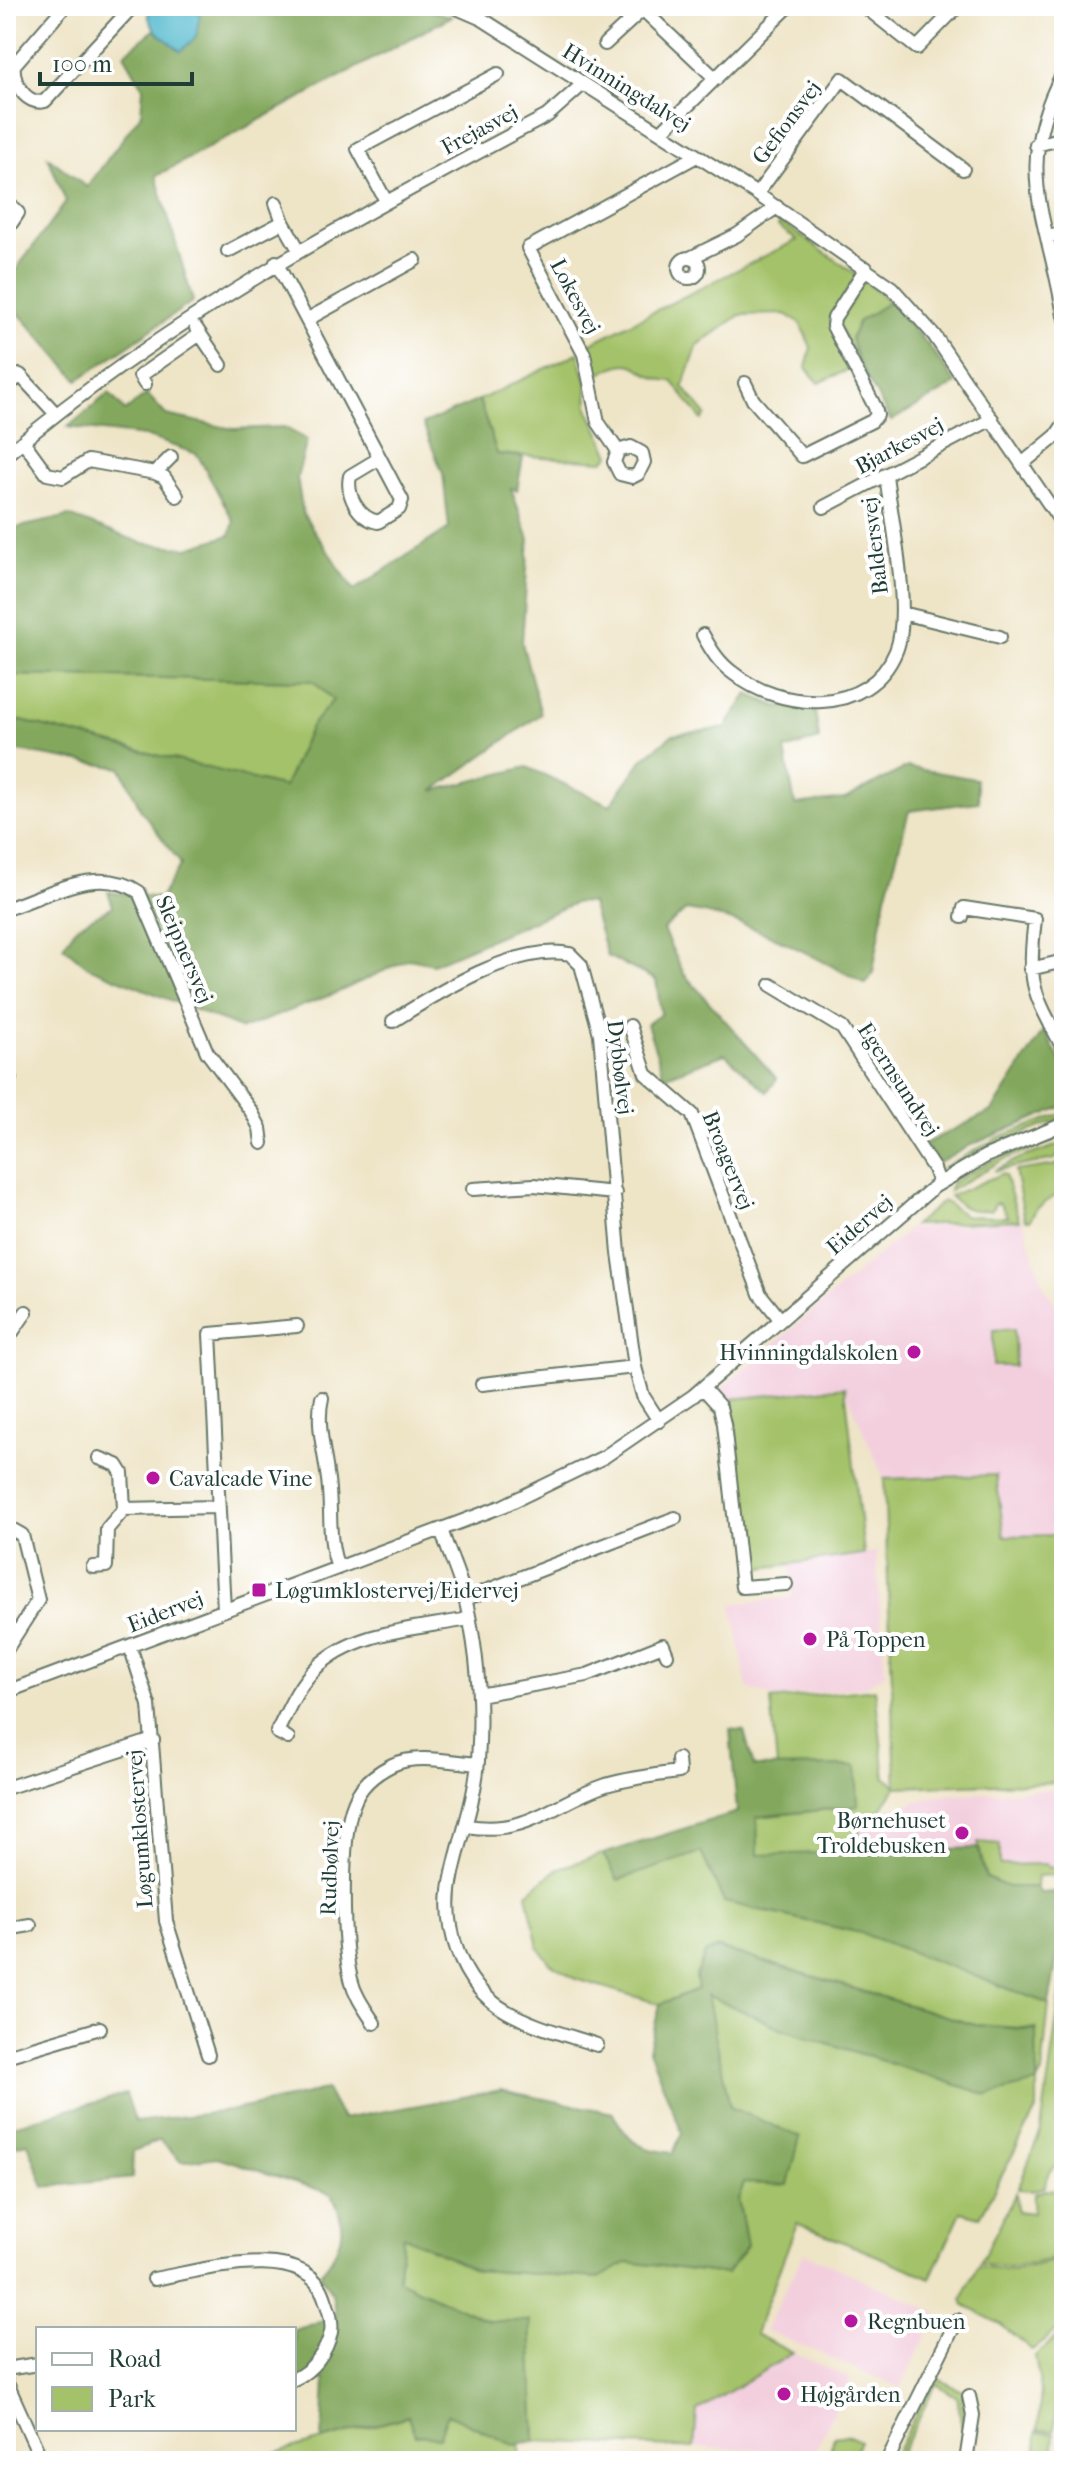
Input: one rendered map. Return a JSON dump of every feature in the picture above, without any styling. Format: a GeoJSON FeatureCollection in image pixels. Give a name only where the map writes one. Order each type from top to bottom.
{"type":"FeatureCollection","features":[{"type":"Feature","properties":{"kind":"street"},"geometry":{"type":"LineString","coordinates":[[65,6],[16,58],[13,73],[27,100],[33,103],[45,101],[133,6]]}},
{"type":"Feature","properties":{"kind":"street","name":"Hvinningdalvej"},"geometry":{"type":"LineString","coordinates":[[452,6],[482,19],[661,132],[866,268],[910,306],[1064,526]]}},
{"type":"Feature","properties":{"kind":"street"},"geometry":{"type":"LineString","coordinates":[[482,19],[490,6]]}},
{"type":"Feature","properties":{"kind":"street"},"geometry":{"type":"LineString","coordinates":[[661,132],[789,6]]}},
{"type":"Feature","properties":{"kind":"street"},"geometry":{"type":"LineString","coordinates":[[864,6],[917,48],[958,6]]}},
{"type":"Feature","properties":{"kind":"street"},"geometry":{"type":"LineString","coordinates":[[605,44],[641,8],[716,79]]}},
{"type":"Feature","properties":{"kind":"street"},"geometry":{"type":"LineString","coordinates":[[1063,308],[1035,180],[1036,145],[1042,117],[1064,71]]}},
{"type":"Feature","properties":{"kind":"street","name":"Frejasvej"},"geometry":{"type":"LineString","coordinates":[[386,201],[358,149],[498,74]]}},
{"type":"Feature","properties":{"kind":"street","name":"Gefionsvej"},"geometry":{"type":"LineString","coordinates":[[757,194],[842,79],[963,169]]}},
{"type":"Feature","properties":{"kind":"street","name":"Frejasvej"},"geometry":{"type":"LineString","coordinates":[[6,455],[56,414],[276,262],[547,116],[583,84]]}},
{"type":"Feature","properties":{"kind":"street"},"geometry":{"type":"LineString","coordinates":[[1036,145],[1064,138]]}},
{"type":"Feature","properties":{"kind":"street","name":"Lokesvej"},"geometry":{"type":"LineString","coordinates":[[618,451],[598,422],[584,354],[528,248],[697,156]]}},
{"type":"Feature","properties":{"kind":"street"},"geometry":{"type":"LineString","coordinates":[[6,201],[18,213],[6,231]]}},
{"type":"Feature","properties":{"kind":"street"},"geometry":{"type":"LineString","coordinates":[[276,203],[299,250]]}},
{"type":"Feature","properties":{"kind":"street"},"geometry":{"type":"LineString","coordinates":[[690,258],[737,235],[777,207]]}},
{"type":"Feature","properties":{"kind":"street"},"geometry":{"type":"LineString","coordinates":[[228,251],[283,222]]}},
{"type":"Feature","properties":{"kind":"street"},"geometry":{"type":"LineString","coordinates":[[1047,237],[1064,233]]}},
{"type":"Feature","properties":{"kind":"street"},"geometry":{"type":"LineString","coordinates":[[308,319],[415,260]]}},
{"type":"Feature","properties":{"kind":"street"},"geometry":{"type":"LineString","coordinates":[[276,262],[308,319],[402,500],[399,509],[378,522],[370,521],[353,504],[348,484],[350,476],[380,458]]}},
{"type":"Feature","properties":{"kind":"street"},"geometry":{"type":"LineString","coordinates":[[745,383],[753,400],[802,456],[872,421],[877,415],[875,407],[833,326],[834,318],[866,268]]}},
{"type":"Feature","properties":{"kind":"street"},"geometry":{"type":"LineString","coordinates":[[190,319],[221,365]]}},
{"type":"Feature","properties":{"kind":"street"},"geometry":{"type":"LineString","coordinates":[[145,384],[140,376],[200,334]]}},
{"type":"Feature","properties":{"kind":"street"},"geometry":{"type":"LineString","coordinates":[[6,388],[20,375],[56,414]]}},
{"type":"Feature","properties":{"kind":"street","name":"Bjarkesvej"},"geometry":{"type":"LineString","coordinates":[[824,507],[992,419]]}},
{"type":"Feature","properties":{"kind":"street"},"geometry":{"type":"LineString","coordinates":[[1022,464],[1060,436],[1064,424]]}},
{"type":"Feature","properties":{"kind":"street"},"geometry":{"type":"LineString","coordinates":[[23,441],[47,474],[63,477],[88,461],[155,473],[164,477],[177,496]]}},
{"type":"Feature","properties":{"kind":"street"},"geometry":{"type":"LineString","coordinates":[[155,473],[171,457]]}},
{"type":"Feature","properties":{"kind":"street","name":"Baldersvej"},"geometry":{"type":"LineString","coordinates":[[703,635],[717,658],[754,688],[779,697],[821,702],[847,697],[884,672],[896,650],[902,613],[886,475]]}},
{"type":"Feature","properties":{"kind":"street","name":"Baldersvej"},"geometry":{"type":"LineString","coordinates":[[902,613],[1000,637]]}},
{"type":"Feature","properties":{"kind":"street","name":"Sleipnersvej"},"geometry":{"type":"LineString","coordinates":[[6,909],[103,878],[122,880],[139,892],[207,1052],[251,1111],[260,1128],[262,1143]]}},
{"type":"Feature","properties":{"kind":"street"},"geometry":{"type":"LineString","coordinates":[[962,917],[964,908],[1035,919],[1030,969],[1037,1002],[1064,1050]]}},
{"type":"Feature","properties":{"kind":"street","name":"Dybbølvej"},"geometry":{"type":"LineString","coordinates":[[393,1021],[427,999],[488,970],[537,952],[570,954],[581,965],[600,1034],[619,1253],[635,1367],[643,1396],[659,1421]]}},
{"type":"Feature","properties":{"kind":"street"},"geometry":{"type":"LineString","coordinates":[[1030,969],[1064,961]]}},
{"type":"Feature","properties":{"kind":"street","name":"Egernsundvej"},"geometry":{"type":"LineString","coordinates":[[771,985],[842,1028],[934,1169],[939,1183]]}},
{"type":"Feature","properties":{"kind":"street","name":"Broagervej"},"geometry":{"type":"LineString","coordinates":[[630,1026],[646,1074],[692,1114],[760,1294],[780,1319]]}},
{"type":"Feature","properties":{"kind":"street","name":"Eidervej"},"geometry":{"type":"LineString","coordinates":[[6,1692],[550,1486],[604,1457],[703,1388],[939,1183],[986,1156],[1064,1124]]}},
{"type":"Feature","properties":{"kind":"street"},"geometry":{"type":"LineString","coordinates":[[473,1189],[534,1185],[615,1193]]}},
{"type":"Feature","properties":{"kind":"street"},"geometry":{"type":"LineString","coordinates":[[6,1341],[26,1312]]}},
{"type":"Feature","properties":{"kind":"street"},"geometry":{"type":"LineString","coordinates":[[224,1610],[210,1334],[297,1326]]}},
{"type":"Feature","properties":{"kind":"street"},"geometry":{"type":"LineString","coordinates":[[482,1384],[635,1367]]}},
{"type":"Feature","properties":{"kind":"street"},"geometry":{"type":"LineString","coordinates":[[703,1388],[720,1407],[724,1424],[742,1587],[786,1584]]}},
{"type":"Feature","properties":{"kind":"street"},"geometry":{"type":"LineString","coordinates":[[322,1398],[322,1453],[328,1474],[330,1543],[338,1568]]}},
{"type":"Feature","properties":{"kind":"street"},"geometry":{"type":"LineString","coordinates":[[93,1567],[106,1566],[107,1529],[124,1509],[122,1473],[117,1465],[99,1458]]}},
{"type":"Feature","properties":{"kind":"street"},"geometry":{"type":"LineString","coordinates":[[124,1509],[217,1507]]}},
{"type":"Feature","properties":{"kind":"street"},"geometry":{"type":"LineString","coordinates":[[465,1599],[675,1518]]}},
{"type":"Feature","properties":{"kind":"street"},"geometry":{"type":"LineString","coordinates":[[6,1526],[22,1535],[38,1600],[6,1650]]}},
{"type":"Feature","properties":{"kind":"street"},"geometry":{"type":"LineString","coordinates":[[441,1529],[465,1599],[479,1695],[478,1764],[467,1826],[452,1875],[448,1910],[462,1964],[479,1988],[503,2009],[527,2021],[597,2045]]}},
{"type":"Feature","properties":{"kind":"street"},"geometry":{"type":"LineString","coordinates":[[288,1738],[277,1732],[299,1689],[316,1668],[337,1651],[366,1639],[468,1619]]}},
{"type":"Feature","properties":{"kind":"street"},"geometry":{"type":"LineString","coordinates":[[479,1695],[587,1675],[663,1645],[667,1655]]}},
{"type":"Feature","properties":{"kind":"street","name":"Løgumklostervej"},"geometry":{"type":"LineString","coordinates":[[130,1646],[144,1684],[153,1740],[166,1921],[208,2055]]}},
{"type":"Feature","properties":{"kind":"street"},"geometry":{"type":"LineString","coordinates":[[6,1788],[153,1740]]}},
{"type":"Feature","properties":{"kind":"street"},"geometry":{"type":"LineString","coordinates":[[467,1826],[491,1830],[527,1824],[604,1786],[679,1772],[678,1759]]}},
{"type":"Feature","properties":{"kind":"street","name":"Rudbølvej"},"geometry":{"type":"LineString","coordinates":[[374,2023],[355,1991],[347,1956],[346,1838],[355,1799],[365,1784],[395,1763],[416,1760],[478,1764]]}},
{"type":"Feature","properties":{"kind":"street"},"geometry":{"type":"LineString","coordinates":[[6,1929],[30,1925]]}},
{"type":"Feature","properties":{"kind":"street"},"geometry":{"type":"LineString","coordinates":[[6,2056],[100,2028]]}},
{"type":"Feature","properties":{"kind":"street"},"geometry":{"type":"LineString","coordinates":[[154,2279],[269,2261],[293,2266],[308,2276],[322,2289],[330,2313],[331,2332],[322,2355],[306,2374],[296,2378]]}},
{"type":"Feature","properties":{"kind":"street"},"geometry":{"type":"LineString","coordinates":[[887,2461],[957,2320]]}},
{"type":"Feature","properties":{"kind":"street"},"geometry":{"type":"LineString","coordinates":[[6,2369],[36,2364]]}},
{"type":"Feature","properties":{"kind":"street"},"geometry":{"type":"LineString","coordinates":[[6,2381],[42,2461]]}},
{"type":"Feature","properties":{"kind":"street"},"geometry":{"type":"LineString","coordinates":[[966,2461],[973,2415],[969,2396]]}},
{"type":"Feature","properties":{"kind":"shaded area","name":"Hvinningdalskolen"},"geometry":{"type":"Polygon","coordinates":[[[1023,1221],[1044,1287],[1064,1316],[1064,1534],[1004,1536],[996,1475],[884,1479],[845,1388],[715,1401],[712,1397],[910,1228],[1023,1221]]]}},
{"type":"Feature","properties":{"kind":"shaded area","name":"På Toppen"},"geometry":{"type":"Polygon","coordinates":[[[876,1552],[885,1674],[865,1686],[775,1698],[747,1688],[732,1604],[792,1597],[790,1564],[876,1552]]]}},
{"type":"Feature","properties":{"kind":"shaded area","name":"Børnehuset Troldebusken"},"geometry":{"type":"Polygon","coordinates":[[[1064,1789],[1064,1873],[998,1872],[978,1848],[861,1854],[858,1819],[939,1795],[1064,1789]]]}},
{"type":"Feature","properties":{"kind":"shaded area","name":"Regnbuen"},"geometry":{"type":"Polygon","coordinates":[[[804,2253],[937,2313],[901,2388],[765,2330],[804,2253]]]}},
{"type":"Feature","properties":{"kind":"shaded area","name":"Højgården"},"geometry":{"type":"Polygon","coordinates":[[[793,2353],[850,2378],[810,2461],[783,2461],[756,2449],[694,2448],[697,2411],[793,2353]]]}},
{"type":"Feature","properties":{"kind":"green space"},"geometry":{"type":"Polygon","coordinates":[[[192,6],[410,6],[452,16],[156,176],[193,301],[78,380],[6,299],[6,283],[66,202],[48,157],[87,187],[141,114],[143,87],[124,54],[154,30],[181,51],[200,16],[192,6]]]}},
{"type":"Feature","properties":{"kind":"green space"},"geometry":{"type":"Polygon","coordinates":[[[781,222],[857,275],[830,318],[850,369],[819,383],[806,368],[811,347],[800,323],[786,314],[740,315],[698,345],[683,387],[706,415],[702,420],[672,381],[623,364],[598,375],[587,345],[797,240],[778,226],[781,222]]]}},
{"type":"Feature","properties":{"kind":"green space"},"geometry":{"type":"Polygon","coordinates":[[[864,280],[889,302],[858,322],[851,338],[858,362],[838,324],[864,280]]]}},
{"type":"Feature","properties":{"kind":"green space"},"geometry":{"type":"Polygon","coordinates":[[[889,302],[929,346],[956,384],[891,421],[858,362],[851,338],[858,322],[889,302]]]}},
{"type":"Feature","properties":{"kind":"green space"},"geometry":{"type":"Polygon","coordinates":[[[578,353],[587,385],[588,408],[610,455],[603,461],[497,454],[479,400],[578,353]]]}},
{"type":"Feature","properties":{"kind":"green space"},"geometry":{"type":"Polygon","coordinates":[[[109,393],[125,411],[147,394],[166,415],[233,429],[284,427],[307,440],[297,478],[303,514],[354,590],[449,528],[443,474],[423,424],[479,400],[497,454],[523,457],[517,490],[511,488],[529,539],[522,643],[541,714],[433,791],[527,767],[610,805],[643,759],[672,735],[725,728],[748,694],[776,706],[815,710],[819,739],[785,750],[795,805],[845,799],[907,767],[976,779],[979,802],[909,811],[886,896],[873,972],[866,984],[778,939],[733,921],[686,910],[663,930],[684,974],[777,1079],[767,1092],[725,1054],[664,1077],[647,1024],[661,1014],[656,980],[607,956],[591,903],[577,902],[433,964],[409,959],[336,993],[242,1029],[88,967],[63,946],[76,927],[113,906],[108,892],[160,898],[181,864],[141,810],[121,768],[6,749],[6,722],[22,721],[284,787],[311,726],[333,700],[313,681],[6,675],[6,530],[69,516],[142,543],[188,548],[230,535],[234,522],[197,454],[145,436],[68,427],[109,393]]]}},
{"type":"Feature","properties":{"kind":"green space"},"geometry":{"type":"Polygon","coordinates":[[[6,675],[314,681],[334,700],[311,726],[284,787],[22,721],[6,722],[6,675]]]}},
{"type":"Feature","properties":{"kind":"green space"},"geometry":{"type":"Polygon","coordinates":[[[1044,1030],[1064,1068],[1064,1106],[971,1145],[937,1164],[924,1144],[992,1111],[1044,1030]]]}},
{"type":"Feature","properties":{"kind":"green space"},"geometry":{"type":"Polygon","coordinates":[[[1064,1113],[1064,1118],[984,1149],[947,1170],[942,1168],[1000,1137],[1064,1113]]]}},
{"type":"Feature","properties":{"kind":"green space"},"geometry":{"type":"Polygon","coordinates":[[[1064,1131],[1064,1136],[1003,1160],[949,1191],[951,1183],[997,1158],[1064,1131]]]}},
{"type":"Feature","properties":{"kind":"green space"},"geometry":{"type":"Polygon","coordinates":[[[1062,1144],[1062,1152],[1055,1159],[994,1171],[1018,1159],[1062,1144]]]}},
{"type":"Feature","properties":{"kind":"green space"},"geometry":{"type":"Polygon","coordinates":[[[1064,1159],[1064,1189],[1036,1209],[1030,1220],[1025,1220],[1015,1171],[1056,1165],[1064,1159]]]}},
{"type":"Feature","properties":{"kind":"green space"},"geometry":{"type":"Polygon","coordinates":[[[1005,1175],[1019,1220],[914,1225],[943,1201],[966,1216],[1008,1217],[1000,1204],[995,1203],[992,1210],[974,1210],[960,1205],[950,1196],[1005,1175]]]}},
{"type":"Feature","properties":{"kind":"green space"},"geometry":{"type":"Polygon","coordinates":[[[1014,1329],[1015,1366],[993,1366],[993,1330],[1014,1329]]]}},
{"type":"Feature","properties":{"kind":"green space"},"geometry":{"type":"Polygon","coordinates":[[[845,1387],[864,1554],[753,1569],[732,1399],[845,1387]]]}},
{"type":"Feature","properties":{"kind":"green space"},"geometry":{"type":"Polygon","coordinates":[[[996,1475],[1004,1536],[1063,1535],[1064,1782],[896,1787],[879,1812],[858,1819],[861,1854],[758,1855],[757,1817],[858,1806],[856,1766],[777,1767],[771,1700],[875,1689],[885,1777],[896,1786],[884,1479],[996,1475]]]}},
{"type":"Feature","properties":{"kind":"green space"},"geometry":{"type":"Polygon","coordinates":[[[730,1729],[744,1731],[754,1767],[856,1766],[858,1806],[757,1817],[758,1855],[978,1848],[986,1878],[1008,1887],[1036,1887],[1039,1893],[1055,1892],[1064,1886],[1064,1918],[1049,2004],[861,1933],[724,1902],[701,1852],[618,1880],[603,1854],[737,1812],[730,1729]]]}},
{"type":"Feature","properties":{"kind":"green space"},"geometry":{"type":"Polygon","coordinates":[[[1064,1833],[1064,1878],[1057,1884],[1054,1875],[1037,1876],[1036,1887],[1008,1887],[986,1878],[978,1842],[1000,1844],[1000,1865],[1046,1864],[1049,1868],[1058,1866],[1064,1833]]]}},
{"type":"Feature","properties":{"kind":"green space"},"geometry":{"type":"Polygon","coordinates":[[[701,1852],[724,1902],[861,1933],[1049,2004],[1042,2073],[1037,2083],[1037,2108],[980,2217],[961,2212],[931,2278],[797,2223],[755,2334],[793,2353],[697,2411],[694,2448],[535,2441],[530,2322],[489,2321],[398,2280],[403,2235],[476,2270],[599,2278],[627,2262],[726,2274],[747,2246],[738,2199],[744,2183],[707,1995],[781,2028],[988,2095],[1036,2029],[975,2025],[720,1948],[698,1989],[660,2004],[576,1979],[550,1963],[538,1947],[527,1893],[559,1868],[603,1854],[618,1880],[701,1852]]]}},
{"type":"Feature","properties":{"kind":"green space"},"geometry":{"type":"Polygon","coordinates":[[[718,1948],[975,2025],[1036,2030],[1037,2083],[988,2095],[781,2028],[707,1995],[730,2107],[800,2137],[788,2185],[744,2183],[738,2199],[747,2246],[726,2274],[628,2262],[599,2278],[476,2270],[403,2235],[398,2280],[489,2321],[530,2321],[535,2441],[513,2445],[448,2414],[439,2437],[415,2435],[408,2416],[322,2440],[325,2380],[296,2377],[296,2329],[336,2317],[332,2294],[320,2274],[334,2255],[341,2236],[340,2216],[332,2194],[217,2157],[181,2162],[160,2140],[133,2151],[132,2178],[44,2187],[28,2143],[14,2146],[6,2154],[6,2127],[126,2094],[135,2122],[229,2111],[326,2090],[342,2119],[501,2090],[613,2113],[636,2143],[673,2153],[682,2133],[649,2050],[660,2004],[698,1989],[696,1976],[705,1954],[718,1948]]]}},
{"type":"Feature","properties":{"kind":"green space"},"geometry":{"type":"Polygon","coordinates":[[[1064,1970],[1064,2164],[1050,2171],[1045,2187],[1031,2191],[1018,2189],[1041,2130],[1064,1970]]]}},
{"type":"Feature","properties":{"kind":"green space"},"geometry":{"type":"Polygon","coordinates":[[[1046,2190],[1058,2191],[1055,2244],[1064,2245],[1064,2257],[1012,2267],[980,2263],[1016,2193],[1017,2211],[1033,2213],[1034,2194],[1046,2190]]]}},
{"type":"Feature","properties":{"kind":"green space"},"geometry":{"type":"Polygon","coordinates":[[[1064,2259],[1064,2325],[1032,2350],[1000,2324],[964,2305],[962,2299],[978,2266],[1012,2270],[1064,2259]]]}},
{"type":"Feature","properties":{"kind":"green space"},"geometry":{"type":"Polygon","coordinates":[[[1064,2331],[1064,2400],[1056,2402],[1054,2431],[1038,2430],[1041,2390],[1035,2356],[1064,2331]]]}},
{"type":"Feature","properties":{"kind":"green space"},"geometry":{"type":"Polygon","coordinates":[[[934,2377],[969,2394],[962,2397],[968,2434],[963,2434],[957,2397],[936,2384],[897,2461],[892,2461],[934,2377]]]}},
{"type":"Feature","properties":{"kind":"green space"},"geometry":{"type":"Polygon","coordinates":[[[448,2414],[513,2445],[519,2444],[522,2461],[248,2461],[408,2416],[444,2421],[448,2414]]]}},
{"type":"Feature","properties":{"kind":"green space"},"geometry":{"type":"Polygon","coordinates":[[[1037,2432],[1054,2434],[1052,2461],[1036,2461],[1037,2432]]]}},
{"type":"Feature","properties":{"kind":"green space"},"geometry":{"type":"Polygon","coordinates":[[[847,2435],[860,2441],[850,2461],[830,2452],[834,2437],[847,2435]]]}},
{"type":"Feature","properties":{"kind":"water"},"geometry":{"type":"Polygon","coordinates":[[[149,6],[192,6],[200,15],[196,37],[181,51],[153,27],[148,14],[149,6]]]}},
{"type":"Feature","properties":{"kind":"place","name":"Hvinningdalskolen"},"geometry":{"type":"Point","coordinates":[914,1352]}},
{"type":"Feature","properties":{"kind":"place","name":"Cavalcade Vine"},"geometry":{"type":"Point","coordinates":[153,1478]}},
{"type":"Feature","properties":{"kind":"place","name":"Løgumklostervej/Eidervej"},"geometry":{"type":"Point","coordinates":[259,1590]}},
{"type":"Feature","properties":{"kind":"place","name":"På Toppen"},"geometry":{"type":"Point","coordinates":[810,1639]}},
{"type":"Feature","properties":{"kind":"place","name":"Børnehuset Troldebusken"},"geometry":{"type":"Point","coordinates":[962,1833]}},
{"type":"Feature","properties":{"kind":"place","name":"Regnbuen"},"geometry":{"type":"Point","coordinates":[851,2321]}},
{"type":"Feature","properties":{"kind":"place","name":"Højgården"},"geometry":{"type":"Point","coordinates":[784,2394]}}]}
